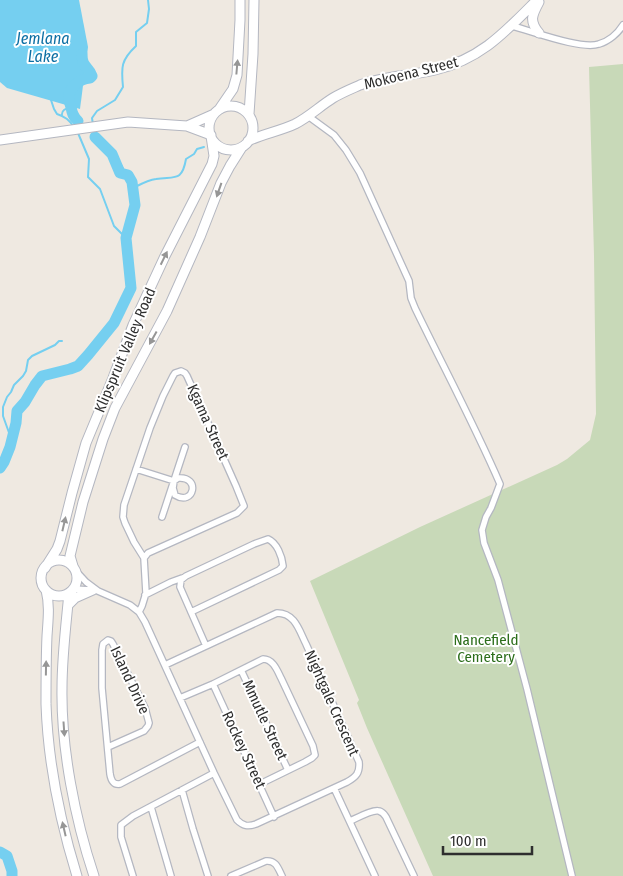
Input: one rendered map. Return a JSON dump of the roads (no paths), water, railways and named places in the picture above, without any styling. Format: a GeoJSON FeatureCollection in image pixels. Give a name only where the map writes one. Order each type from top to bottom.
{"type":"FeatureCollection","features":[{"type":"Feature","properties":{"kind":"main road"},"geometry":{"type":"LineString","coordinates":[[240,0],[237,75],[230,95],[210,122],[211,136],[214,141],[223,148],[230,149],[245,144],[253,131],[250,117],[254,0]]}},
{"type":"Feature","properties":{"kind":"main road"},"geometry":{"type":"LineString","coordinates":[[539,0],[532,18],[539,34]]}},
{"type":"Feature","properties":{"kind":"main road","name":"Mokoena Street"},"geometry":{"type":"LineString","coordinates":[[245,144],[257,137],[294,124],[334,97],[362,84],[434,70],[462,61],[490,45],[539,0]]}},
{"type":"Feature","properties":{"kind":"main road"},"geometry":{"type":"LineString","coordinates":[[187,126],[223,108],[234,106],[240,108],[258,125],[276,130]]}},
{"type":"Feature","properties":{"kind":"main road"},"geometry":{"type":"LineString","coordinates":[[0,140],[128,122],[187,126],[211,136]]}},
{"type":"Feature","properties":{"kind":"main road","name":"Klipspruit Valley Road"},"geometry":{"type":"LineString","coordinates":[[45,568],[60,541],[86,443],[133,325],[165,256],[212,164],[214,156],[211,136]]}},
{"type":"Feature","properties":{"kind":"main road","name":"Klipspruit Valley Road"},"geometry":{"type":"LineString","coordinates":[[74,568],[70,556],[82,509],[93,469],[115,408],[167,311],[222,183],[230,166],[245,144]]}},
{"type":"Feature","properties":{"kind":"main road"},"geometry":{"type":"LineString","coordinates":[[77,876],[55,786],[46,707],[49,605],[42,579],[45,568],[51,562],[60,560],[66,561],[74,568],[77,580],[71,591],[65,634],[62,689],[64,730],[75,806],[94,876]]}},
{"type":"Feature","properties":{"kind":"main road"},"geometry":{"type":"LineString","coordinates":[[46,590],[61,596],[71,591]]}},
{"type":"Feature","properties":{"kind":"main road"},"geometry":{"type":"LineString","coordinates":[[68,605],[75,598],[96,591]]}},
{"type":"Feature","properties":{"kind":"street"},"geometry":{"type":"LineString","coordinates":[[512,26],[583,46],[591,46],[608,40],[623,25]]}},
{"type":"Feature","properties":{"kind":"street"},"geometry":{"type":"LineString","coordinates":[[308,116],[334,135],[360,172],[408,281],[414,308],[487,453],[500,484],[482,530],[484,543],[498,580],[527,689],[572,876]]}},
{"type":"Feature","properties":{"kind":"street","name":"Kgama Street"},"geometry":{"type":"LineString","coordinates":[[139,612],[145,595],[144,558],[128,531],[124,517],[124,505],[150,428],[166,389],[175,373],[179,371],[187,376],[244,506],[237,513],[148,553],[144,558]]}},
{"type":"Feature","properties":{"kind":"street"},"geometry":{"type":"LineString","coordinates":[[162,517],[186,447]]}},
{"type":"Feature","properties":{"kind":"street"},"geometry":{"type":"LineString","coordinates":[[136,469],[174,481]]}},
{"type":"Feature","properties":{"kind":"street"},"geometry":{"type":"LineString","coordinates":[[145,595],[254,544],[268,539],[272,541],[283,563],[280,570],[191,612]]}},
{"type":"Feature","properties":{"kind":"street"},"geometry":{"type":"LineString","coordinates":[[74,568],[96,591],[130,605],[139,612],[165,665]]}},
{"type":"Feature","properties":{"kind":"street"},"geometry":{"type":"LineString","coordinates":[[184,578],[180,581],[180,587],[206,646]]}},
{"type":"Feature","properties":{"kind":"street"},"geometry":{"type":"LineString","coordinates":[[71,591],[96,591]]}},
{"type":"Feature","properties":{"kind":"street","name":"Nightgale Crescent"},"geometry":{"type":"LineString","coordinates":[[277,613],[284,613],[292,619],[306,644],[359,762],[359,770],[355,778],[252,826],[240,824],[214,773],[165,665],[277,613]]}},
{"type":"Feature","properties":{"kind":"street","name":"Island Drive"},"geometry":{"type":"LineString","coordinates":[[108,748],[144,731],[149,723],[145,708],[111,640],[108,640],[103,644],[102,650],[102,688],[110,779],[116,785],[120,784],[200,742]]}},
{"type":"Feature","properties":{"kind":"street"},"geometry":{"type":"LineString","coordinates":[[180,698],[263,659],[270,661],[276,668],[293,703],[313,746],[315,755],[305,762],[260,784]]}},
{"type":"Feature","properties":{"kind":"street","name":"Mmutle Street"},"geometry":{"type":"LineString","coordinates":[[241,670],[288,770]]}},
{"type":"Feature","properties":{"kind":"street","name":"Rockey Street"},"geometry":{"type":"LineString","coordinates":[[213,684],[274,817]]}},
{"type":"Feature","properties":{"kind":"street"},"geometry":{"type":"LineString","coordinates":[[133,876],[121,837],[121,825],[133,816],[214,773]]}},
{"type":"Feature","properties":{"kind":"street"},"geometry":{"type":"LineString","coordinates":[[334,788],[375,876]]}},
{"type":"Feature","properties":{"kind":"street"},"geometry":{"type":"LineString","coordinates":[[182,790],[192,829],[208,876]]}},
{"type":"Feature","properties":{"kind":"street"},"geometry":{"type":"LineString","coordinates":[[151,807],[171,876]]}},
{"type":"Feature","properties":{"kind":"street"},"geometry":{"type":"LineString","coordinates":[[350,821],[374,811],[383,813],[414,876]]}},
{"type":"Feature","properties":{"kind":"street"},"geometry":{"type":"LineString","coordinates":[[231,876],[244,874],[270,860],[276,864],[282,876]]}},
{"type":"Feature","properties":{"kind":"water","name":"Jemlana Lake"},"geometry":{"type":"Polygon","coordinates":[[[0,0],[79,0],[88,47],[80,109],[7,88],[0,82],[0,0]]]}},
{"type":"Feature","properties":{"kind":"waterway"},"geometry":{"type":"LineString","coordinates":[[93,125],[92,118],[97,111],[115,100],[123,87],[123,64],[136,46],[136,32],[147,23],[148,0]]}},
{"type":"Feature","properties":{"kind":"waterway"},"geometry":{"type":"LineString","coordinates":[[78,121],[72,113],[69,101],[70,91],[75,84],[92,76],[83,62],[82,54]]}},
{"type":"Feature","properties":{"kind":"waterway"},"geometry":{"type":"LineString","coordinates":[[51,100],[57,114],[67,119],[74,127]]}},
{"type":"Feature","properties":{"kind":"waterway"},"geometry":{"type":"LineString","coordinates":[[62,116],[64,110],[71,108]]}},
{"type":"Feature","properties":{"kind":"waterway"},"geometry":{"type":"LineString","coordinates":[[94,130],[95,137]]}},
{"type":"Feature","properties":{"kind":"waterway"},"geometry":{"type":"LineString","coordinates":[[78,133],[89,159],[88,177],[100,189],[114,226],[126,238]]}},
{"type":"Feature","properties":{"kind":"waterway"},"geometry":{"type":"LineString","coordinates":[[0,468],[10,447],[17,411],[35,385],[42,376],[78,366],[114,323],[131,288],[126,238],[135,205],[132,182],[128,175],[120,173],[112,154],[95,137]]}},
{"type":"Feature","properties":{"kind":"waterway"},"geometry":{"type":"LineString","coordinates":[[133,188],[150,180],[180,175],[186,159],[194,154],[197,149],[204,147]]}},
{"type":"Feature","properties":{"kind":"waterway"},"geometry":{"type":"LineString","coordinates":[[112,154],[126,174]]}},
{"type":"Feature","properties":{"kind":"waterway"},"geometry":{"type":"LineString","coordinates":[[12,441],[3,416],[3,407],[7,397],[26,371],[28,360],[32,356],[62,341]]}},
{"type":"Feature","properties":{"kind":"waterway"},"geometry":{"type":"LineString","coordinates":[[0,852],[7,856],[12,876]]}},
{"type":"Feature","properties":{"kind":"park label","name":"Nancefield Cemetery"},"geometry":{"type":"Point","coordinates":[486,648]}}]}
